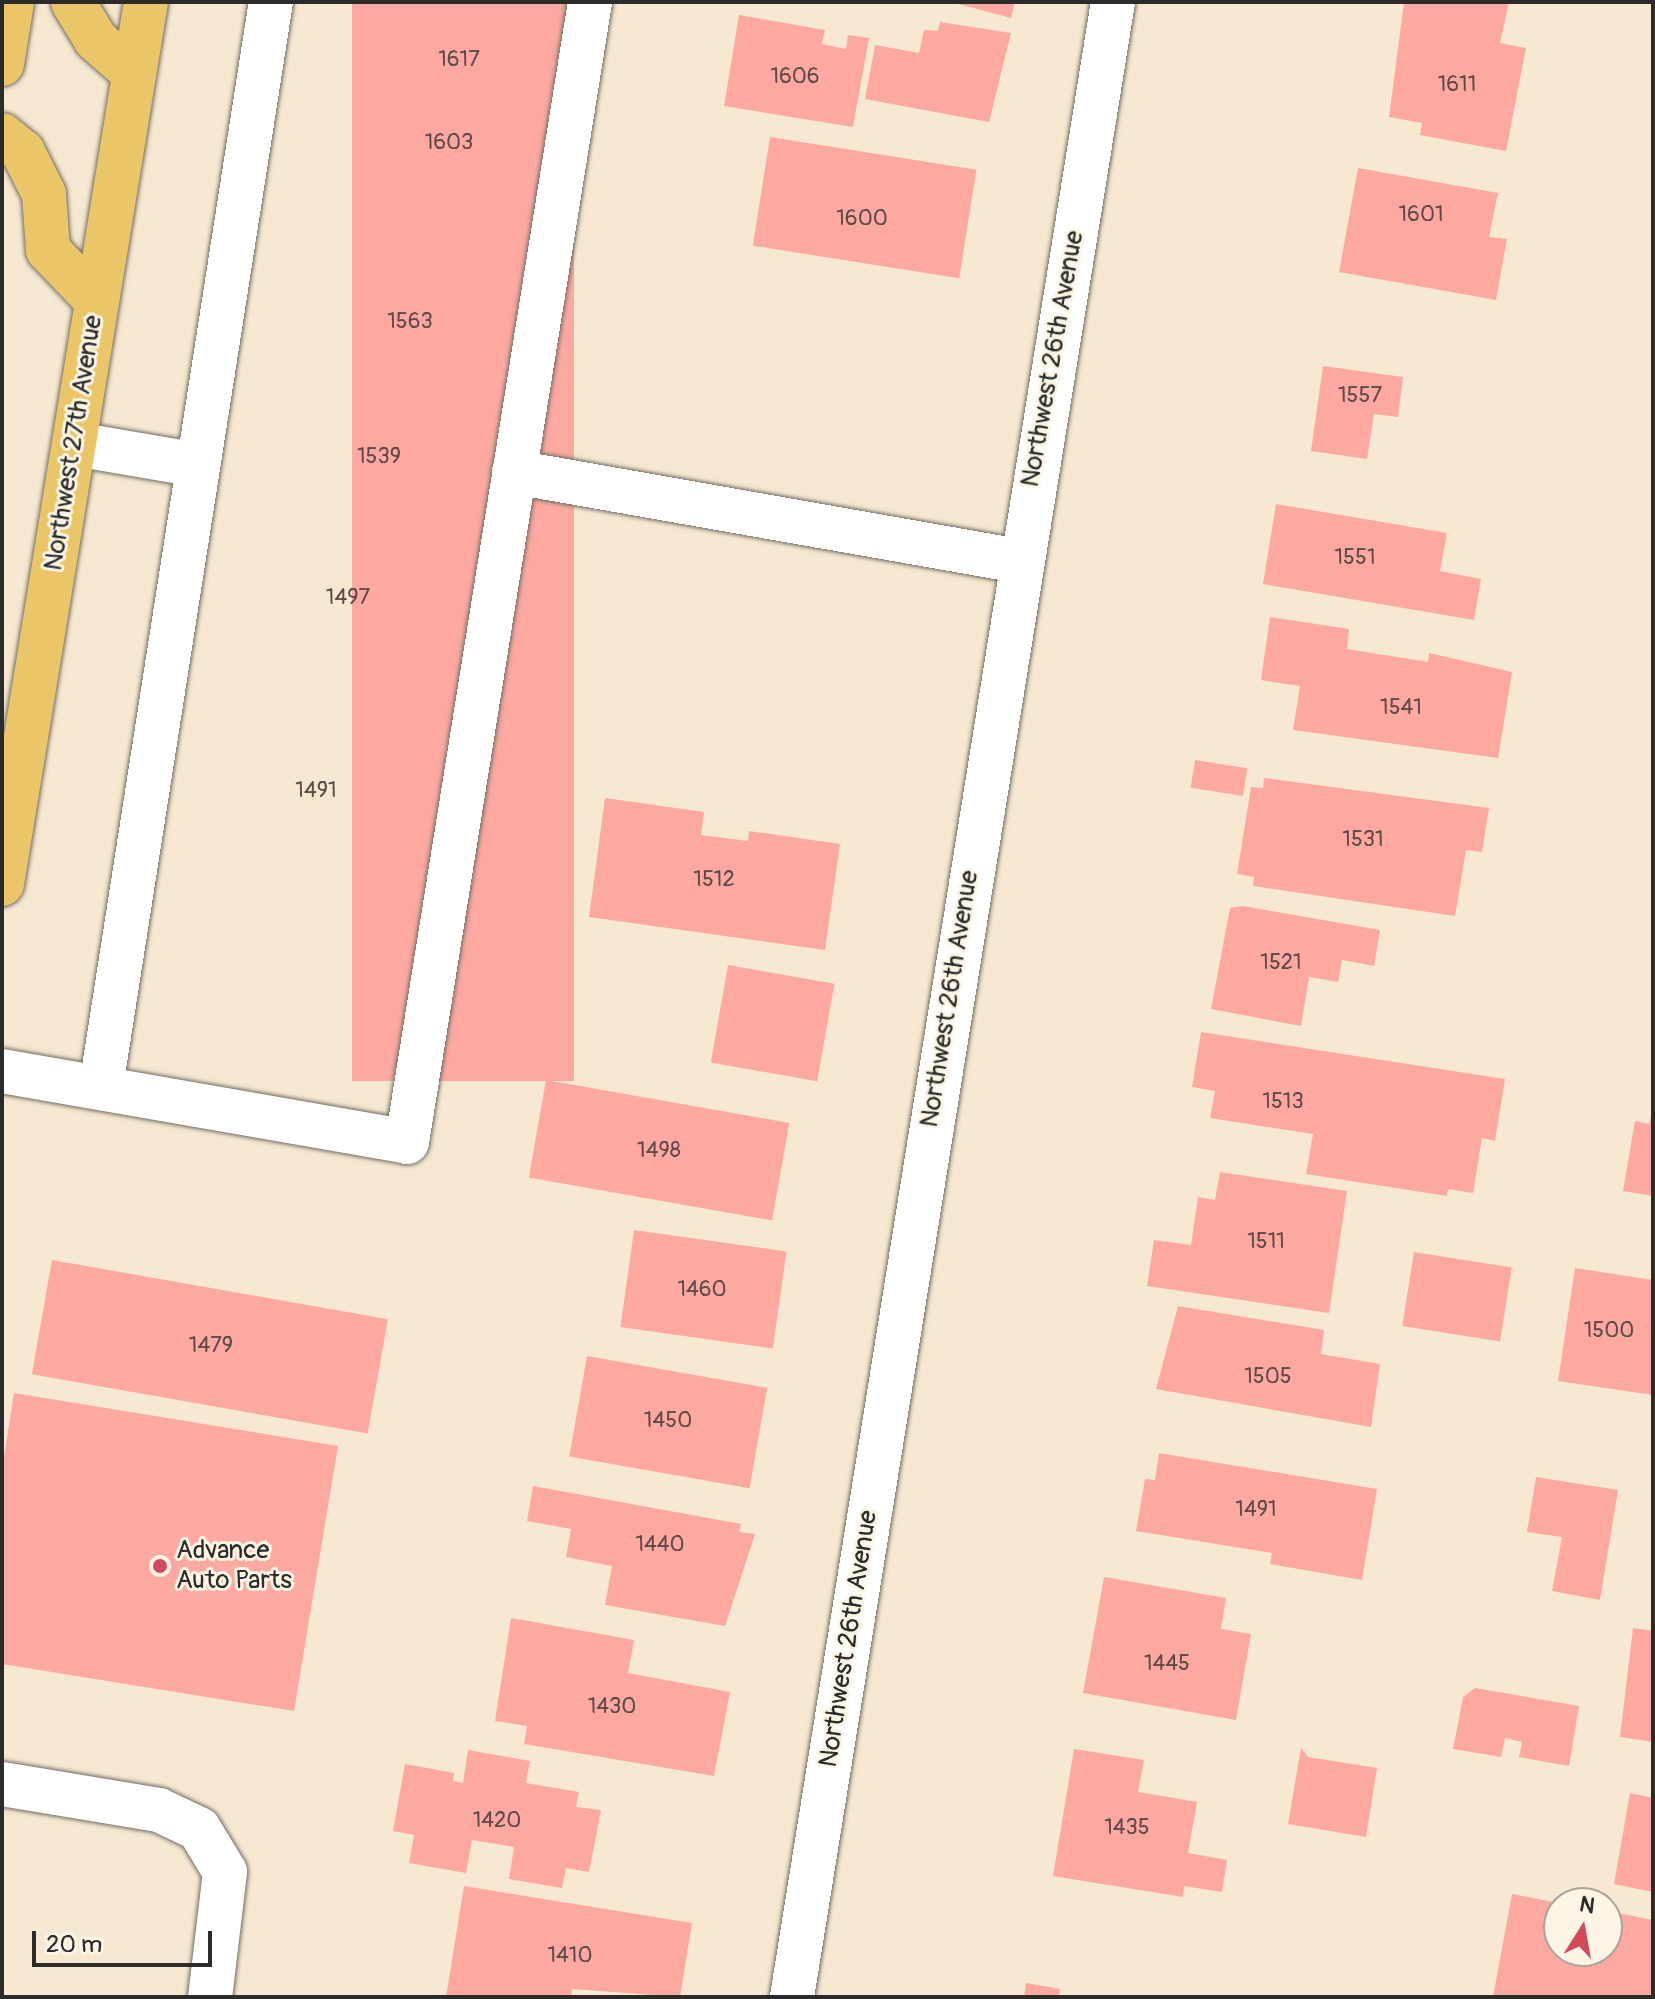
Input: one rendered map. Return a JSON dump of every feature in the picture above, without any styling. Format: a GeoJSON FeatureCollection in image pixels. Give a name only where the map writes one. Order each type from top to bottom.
{"type":"FeatureCollection","features":[{"type":"Feature","properties":{"kind":"highway"},"geometry":{"type":"LineString","coordinates":[[2,64],[12,2]]}},
{"type":"Feature","properties":{"kind":"highway"},"geometry":{"type":"LineString","coordinates":[[73,2],[96,40],[134,73]]}},
{"type":"Feature","properties":{"kind":"highway","name":"Northwest 27th Avenue"},"geometry":{"type":"LineString","coordinates":[[2,884],[146,2]]}},
{"type":"Feature","properties":{"kind":"highway"},"geometry":{"type":"LineString","coordinates":[[2,135],[23,152],[44,194],[48,250],[97,301]]}},
{"type":"Feature","properties":{"kind":"street"},"geometry":{"type":"LineString","coordinates":[[101,1087],[271,2]]}},
{"type":"Feature","properties":{"kind":"street"},"geometry":{"type":"LineString","coordinates":[[2,1071],[407,1142],[590,2]]}},
{"type":"Feature","properties":{"kind":"street","name":"Northwest 26th Avenue"},"geometry":{"type":"LineString","coordinates":[[792,1997],[1019,561],[1113,2]]}},
{"type":"Feature","properties":{"kind":"street"},"geometry":{"type":"LineString","coordinates":[[75,444],[198,465]]}},
{"type":"Feature","properties":{"kind":"street"},"geometry":{"type":"LineString","coordinates":[[514,472],[1019,561]]}},
{"type":"Feature","properties":{"kind":"street"},"geometry":{"type":"LineString","coordinates":[[2,1784],[159,1810],[199,1829],[225,1872],[210,1997]]}},
{"type":"Feature","properties":{"kind":"building"},"geometry":{"type":"Polygon","coordinates":[[[352,2],[574,2],[574,1081],[352,1081],[352,2]]]}},
{"type":"Feature","properties":{"kind":"building"},"geometry":{"type":"Polygon","coordinates":[[[951,2],[1015,2],[1011,18],[951,2]]]}},
{"type":"Feature","properties":{"kind":"building"},"geometry":{"type":"Polygon","coordinates":[[[1404,2],[1509,2],[1500,43],[1526,48],[1506,151],[1420,135],[1422,123],[1389,117],[1404,2]]]}},
{"type":"Feature","properties":{"kind":"building"},"geometry":{"type":"Polygon","coordinates":[[[739,15],[825,30],[822,44],[846,49],[848,35],[869,38],[853,127],[724,106],[739,15]]]}},
{"type":"Feature","properties":{"kind":"building"},"geometry":{"type":"Polygon","coordinates":[[[940,22],[1011,33],[989,122],[865,99],[875,45],[919,53],[924,30],[938,31],[940,22]]]}},
{"type":"Feature","properties":{"kind":"building"},"geometry":{"type":"Polygon","coordinates":[[[770,137],[976,170],[959,278],[753,246],[770,137]]]}},
{"type":"Feature","properties":{"kind":"building"},"geometry":{"type":"Polygon","coordinates":[[[1358,168],[1498,193],[1489,237],[1507,239],[1496,300],[1339,272],[1358,168]]]}},
{"type":"Feature","properties":{"kind":"building"},"geometry":{"type":"Polygon","coordinates":[[[1323,366],[1403,377],[1398,417],[1374,414],[1367,459],[1311,451],[1323,366]]]}},
{"type":"Feature","properties":{"kind":"building"},"geometry":{"type":"Polygon","coordinates":[[[1276,504],[1447,533],[1440,571],[1481,579],[1474,620],[1263,584],[1276,504]]]}},
{"type":"Feature","properties":{"kind":"building"},"geometry":{"type":"Polygon","coordinates":[[[1270,617],[1349,629],[1347,649],[1428,662],[1429,653],[1512,672],[1498,758],[1293,730],[1300,686],[1261,680],[1270,617]]]}},
{"type":"Feature","properties":{"kind":"building"},"geometry":{"type":"Polygon","coordinates":[[[1195,760],[1247,768],[1243,796],[1191,788],[1195,760]]]}},
{"type":"Feature","properties":{"kind":"building"},"geometry":{"type":"Polygon","coordinates":[[[1264,778],[1489,808],[1482,852],[1466,850],[1455,916],[1253,886],[1254,877],[1237,874],[1251,787],[1263,788],[1264,778]]]}},
{"type":"Feature","properties":{"kind":"building"},"geometry":{"type":"Polygon","coordinates":[[[605,798],[704,812],[701,835],[748,841],[749,831],[840,844],[825,950],[589,917],[605,798]]]}},
{"type":"Feature","properties":{"kind":"building"},"geometry":{"type":"Polygon","coordinates":[[[1243,906],[1380,930],[1374,966],[1342,960],[1338,982],[1309,977],[1301,1026],[1211,1009],[1230,908],[1243,906]]]}},
{"type":"Feature","properties":{"kind":"building"},"geometry":{"type":"Polygon","coordinates":[[[728,965],[834,984],[817,1081],[711,1062],[728,965]]]}},
{"type":"Feature","properties":{"kind":"building"},"geometry":{"type":"Polygon","coordinates":[[[1201,1032],[1505,1079],[1495,1141],[1482,1138],[1473,1193],[1448,1189],[1447,1196],[1306,1174],[1313,1134],[1210,1118],[1215,1091],[1192,1087],[1201,1032]]]}},
{"type":"Feature","properties":{"kind":"building"},"geometry":{"type":"Polygon","coordinates":[[[546,1080],[789,1123],[772,1220],[529,1177],[546,1080]]]}},
{"type":"Feature","properties":{"kind":"building"},"geometry":{"type":"Polygon","coordinates":[[[1652,1113],[1653,1196],[1623,1191],[1635,1121],[1649,1124],[1652,1113]]]}},
{"type":"Feature","properties":{"kind":"building"},"geometry":{"type":"Polygon","coordinates":[[[1220,1172],[1347,1191],[1329,1313],[1147,1286],[1154,1240],[1191,1245],[1198,1197],[1215,1200],[1220,1172]]]}},
{"type":"Feature","properties":{"kind":"building"},"geometry":{"type":"Polygon","coordinates":[[[634,1230],[787,1251],[773,1348],[620,1327],[634,1230]]]}},
{"type":"Feature","properties":{"kind":"building"},"geometry":{"type":"Polygon","coordinates":[[[1414,1252],[1512,1267],[1500,1342],[1402,1326],[1414,1252]]]}},
{"type":"Feature","properties":{"kind":"building"},"geometry":{"type":"Polygon","coordinates":[[[52,1260],[388,1319],[368,1433],[32,1374],[52,1260]]]}},
{"type":"Feature","properties":{"kind":"building"},"geometry":{"type":"Polygon","coordinates":[[[1575,1268],[1653,1280],[1653,1395],[1558,1381],[1575,1268]]]}},
{"type":"Feature","properties":{"kind":"building"},"geometry":{"type":"Polygon","coordinates":[[[1178,1306],[1324,1330],[1321,1354],[1380,1364],[1371,1427],[1156,1389],[1178,1306]]]}},
{"type":"Feature","properties":{"kind":"building"},"geometry":{"type":"Polygon","coordinates":[[[587,1356],[767,1388],[750,1488],[569,1456],[587,1356]]]}},
{"type":"Feature","properties":{"kind":"building","name":"Advance Auto Parts"},"geometry":{"type":"Polygon","coordinates":[[[14,1393],[338,1446],[294,1711],[2,1664],[2,1469],[14,1393]]]}},
{"type":"Feature","properties":{"kind":"building"},"geometry":{"type":"Polygon","coordinates":[[[1159,1453],[1377,1489],[1362,1580],[1270,1564],[1272,1553],[1136,1531],[1145,1479],[1155,1480],[1159,1453]]]}},
{"type":"Feature","properties":{"kind":"building"},"geometry":{"type":"Polygon","coordinates":[[[1536,1477],[1618,1490],[1600,1600],[1552,1591],[1562,1537],[1527,1532],[1536,1477]]]}},
{"type":"Feature","properties":{"kind":"building"},"geometry":{"type":"Polygon","coordinates":[[[533,1486],[741,1524],[739,1532],[755,1534],[725,1626],[605,1605],[612,1566],[566,1557],[571,1529],[527,1521],[533,1486]]]}},
{"type":"Feature","properties":{"kind":"building"},"geometry":{"type":"Polygon","coordinates":[[[1104,1577],[1226,1598],[1221,1629],[1251,1634],[1236,1720],[1083,1693],[1104,1577]]]}},
{"type":"Feature","properties":{"kind":"building"},"geometry":{"type":"Polygon","coordinates":[[[511,1618],[634,1640],[628,1673],[730,1692],[714,1776],[524,1744],[527,1726],[495,1721],[511,1618]]]}},
{"type":"Feature","properties":{"kind":"building"},"geometry":{"type":"Polygon","coordinates":[[[1633,1628],[1653,1631],[1653,1742],[1620,1737],[1633,1628]]]}},
{"type":"Feature","properties":{"kind":"building"},"geometry":{"type":"Polygon","coordinates":[[[1475,1688],[1579,1706],[1569,1766],[1519,1757],[1522,1742],[1505,1738],[1501,1757],[1453,1749],[1463,1697],[1475,1688]]]}},
{"type":"Feature","properties":{"kind":"building"},"geometry":{"type":"Polygon","coordinates":[[[1301,1748],[1308,1757],[1377,1768],[1366,1837],[1288,1824],[1301,1748]]]}},
{"type":"Feature","properties":{"kind":"building"},"geometry":{"type":"Polygon","coordinates":[[[1074,1749],[1144,1760],[1138,1792],[1197,1802],[1188,1853],[1227,1860],[1222,1892],[1184,1886],[1183,1897],[1053,1876],[1074,1749]]]}},
{"type":"Feature","properties":{"kind":"building"},"geometry":{"type":"Polygon","coordinates":[[[468,1750],[530,1761],[526,1783],[579,1792],[576,1807],[601,1810],[589,1872],[566,1868],[562,1888],[509,1879],[514,1847],[472,1840],[466,1873],[409,1863],[414,1835],[393,1831],[405,1764],[454,1773],[453,1781],[463,1783],[468,1750]]]}},
{"type":"Feature","properties":{"kind":"building"},"geometry":{"type":"Polygon","coordinates":[[[1630,1793],[1653,1798],[1653,1892],[1614,1884],[1630,1793]]]}},
{"type":"Feature","properties":{"kind":"building"},"geometry":{"type":"Polygon","coordinates":[[[464,1886],[692,1923],[680,1997],[572,1989],[571,1997],[446,1997],[464,1886]]]}},
{"type":"Feature","properties":{"kind":"building"},"geometry":{"type":"Polygon","coordinates":[[[1512,1894],[1543,1900],[1543,1967],[1623,1967],[1623,1914],[1653,1920],[1653,1997],[1493,1997],[1512,1894]]]}},
{"type":"Feature","properties":{"kind":"building"},"geometry":{"type":"Polygon","coordinates":[[[1026,1983],[1060,1989],[1059,1997],[1024,1997],[1026,1983]]]}},
{"type":"Feature","properties":{"kind":"place","name":"Advance Auto Parts"},"geometry":{"type":"Point","coordinates":[160,1566]}}]}
